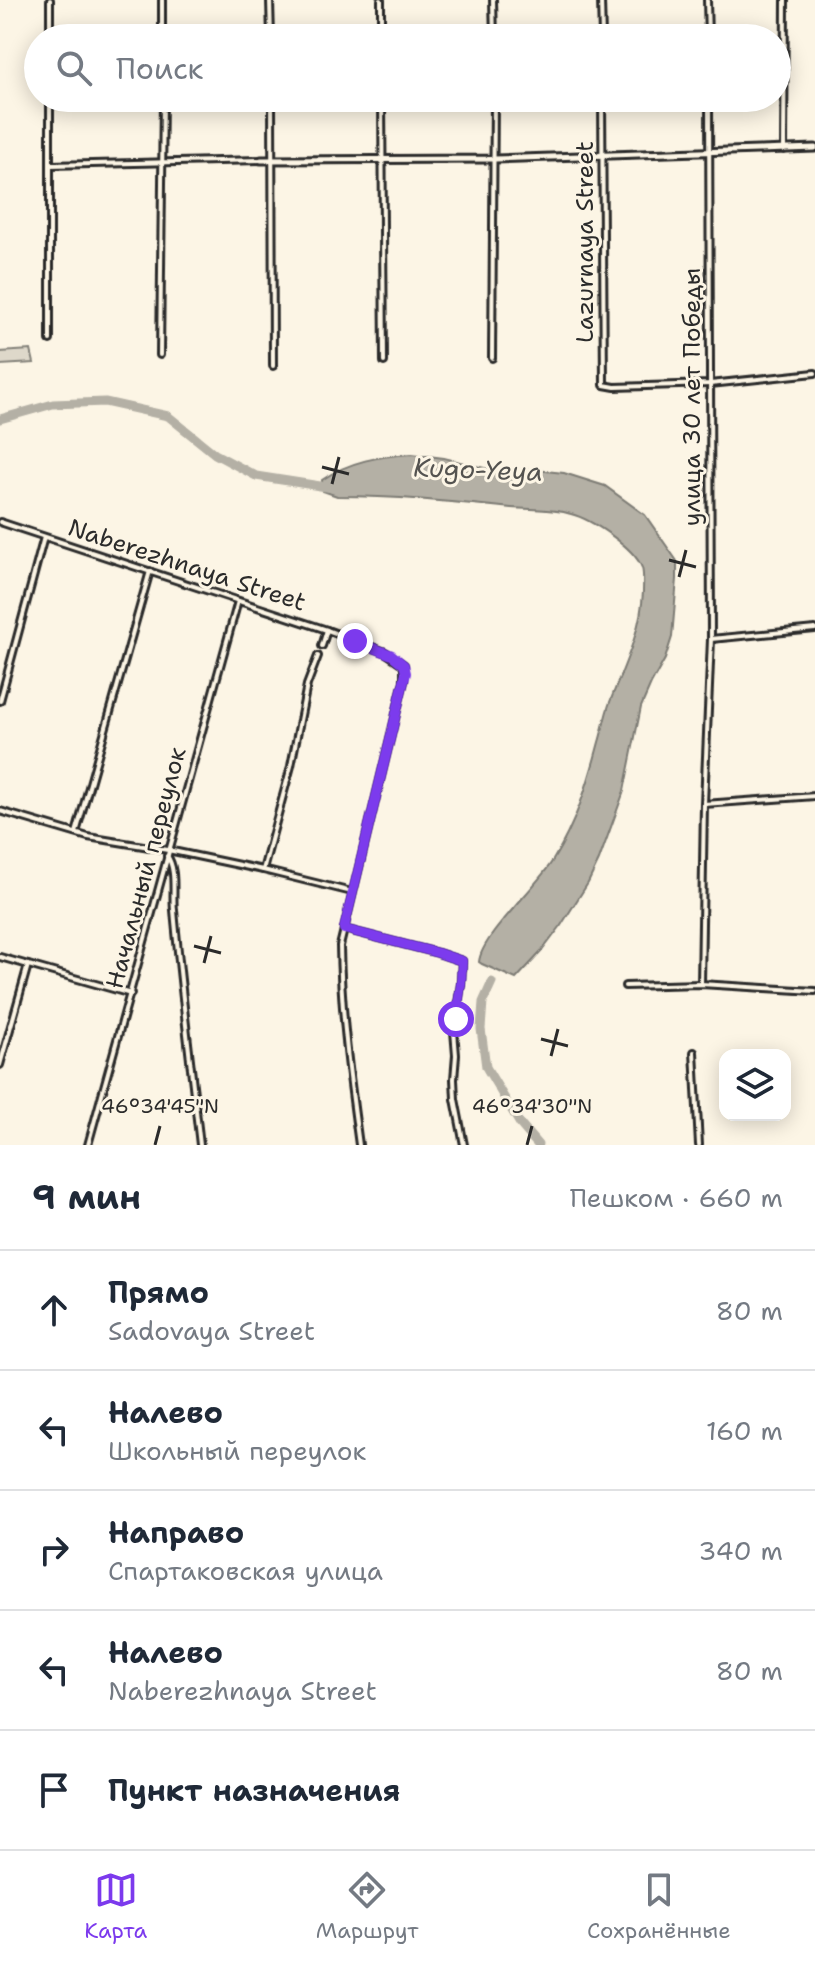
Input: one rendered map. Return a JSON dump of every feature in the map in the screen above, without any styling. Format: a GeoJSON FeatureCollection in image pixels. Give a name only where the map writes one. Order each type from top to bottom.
{"type":"FeatureCollection","features":[{"type":"Feature","properties":{"kind":"street"},"geometry":{"type":"LineString","coordinates":[[50,0],[50,24]]}},
{"type":"Feature","properties":{"kind":"street"},"geometry":{"type":"LineString","coordinates":[[162,0],[162,24]]}},
{"type":"Feature","properties":{"kind":"street"},"geometry":{"type":"LineString","coordinates":[[270,0],[271,24]]}},
{"type":"Feature","properties":{"kind":"street"},"geometry":{"type":"LineString","coordinates":[[381,0],[381,24]]}},
{"type":"Feature","properties":{"kind":"street"},"geometry":{"type":"LineString","coordinates":[[493,0],[494,24]]}},
{"type":"Feature","properties":{"kind":"street"},"geometry":{"type":"LineString","coordinates":[[601,0],[602,24]]}},
{"type":"Feature","properties":{"kind":"street"},"geometry":{"type":"LineString","coordinates":[[707,0],[708,24]]}},
{"type":"Feature","properties":{"kind":"street"},"geometry":{"type":"LineString","coordinates":[[785,0],[785,24]]}},
{"type":"Feature","properties":{"kind":"street"},"geometry":{"type":"LineString","coordinates":[[50,112],[50,340]]}},
{"type":"Feature","properties":{"kind":"street"},"geometry":{"type":"LineString","coordinates":[[160,355],[163,112]]}},
{"type":"Feature","properties":{"kind":"street"},"geometry":{"type":"LineString","coordinates":[[272,112],[273,366]]}},
{"type":"Feature","properties":{"kind":"street"},"geometry":{"type":"LineString","coordinates":[[382,112],[384,362]]}},
{"type":"Feature","properties":{"kind":"street"},"geometry":{"type":"LineString","coordinates":[[492,358],[494,112]]}},
{"type":"Feature","properties":{"kind":"street","name":"Lazurnaya Street"},"geometry":{"type":"LineString","coordinates":[[602,112],[604,385],[710,384]]}},
{"type":"Feature","properties":{"kind":"street","name":"улица 30 лет Победы"},"geometry":{"type":"LineString","coordinates":[[701,984],[711,639],[709,112]]}},
{"type":"Feature","properties":{"kind":"street"},"geometry":{"type":"LineString","coordinates":[[784,112],[784,150]]}},
{"type":"Feature","properties":{"kind":"street"},"geometry":{"type":"LineString","coordinates":[[50,165],[495,159],[815,148]]}},
{"type":"Feature","properties":{"kind":"street"},"geometry":{"type":"LineString","coordinates":[[710,384],[815,373]]}},
{"type":"Feature","properties":{"kind":"street","name":"Naberezhnaya Street"},"geometry":{"type":"LineString","coordinates":[[0,522],[327,630],[392,655],[404,665],[404,681],[352,892]]}},
{"type":"Feature","properties":{"kind":"street"},"geometry":{"type":"LineString","coordinates":[[0,701],[44,537]]}},
{"type":"Feature","properties":{"kind":"street"},"geometry":{"type":"LineString","coordinates":[[76,833],[150,571]]}},
{"type":"Feature","properties":{"kind":"street","name":"Начальный переулок"},"geometry":{"type":"LineString","coordinates":[[88,1145],[238,601]]}},
{"type":"Feature","properties":{"kind":"street"},"geometry":{"type":"LineString","coordinates":[[711,639],[815,629]]}},
{"type":"Feature","properties":{"kind":"street"},"geometry":{"type":"LineString","coordinates":[[322,646],[327,630]]}},
{"type":"Feature","properties":{"kind":"street"},"geometry":{"type":"LineString","coordinates":[[263,870],[291,766],[307,685],[318,656]]}},
{"type":"Feature","properties":{"kind":"street"},"geometry":{"type":"LineString","coordinates":[[704,804],[815,796]]}},
{"type":"Feature","properties":{"kind":"street"},"geometry":{"type":"LineString","coordinates":[[0,811],[76,833],[263,870],[352,892],[340,946],[346,1049],[359,1145]]}},
{"type":"Feature","properties":{"kind":"street"},"geometry":{"type":"LineString","coordinates":[[168,853],[172,865],[178,964],[200,1145]]}},
{"type":"Feature","properties":{"kind":"street"},"geometry":{"type":"LineString","coordinates":[[344,929],[462,961],[454,1031],[454,1079],[464,1145]]}},
{"type":"Feature","properties":{"kind":"street"},"geometry":{"type":"LineString","coordinates":[[0,957],[131,994]]}},
{"type":"Feature","properties":{"kind":"street"},"geometry":{"type":"LineString","coordinates":[[0,1065],[28,965]]}},
{"type":"Feature","properties":{"kind":"street"},"geometry":{"type":"LineString","coordinates":[[625,986],[701,984],[815,991]]}},
{"type":"Feature","properties":{"kind":"street"},"geometry":{"type":"LineString","coordinates":[[694,1052],[699,1145]]}},
{"type":"Feature","properties":{"kind":"shaded area"},"geometry":{"type":"Polygon","coordinates":[[[31,350],[34,363],[0,365],[0,352],[31,350]]]}},
{"type":"Feature","properties":{"kind":"water"},"geometry":{"type":"Polygon","coordinates":[[[412,454],[488,469],[564,473],[605,486],[645,515],[677,561],[672,637],[665,659],[641,707],[624,791],[599,860],[560,927],[516,979],[479,962],[482,951],[499,925],[553,860],[575,817],[608,707],[635,635],[642,607],[643,571],[631,552],[611,535],[580,517],[564,512],[337,496],[323,491],[322,480],[343,468],[377,458],[412,454]]]}},
{"type":"Feature","properties":{"kind":"waterway","name":"Kugo-Yeya"},"geometry":{"type":"LineString","coordinates":[[0,419],[53,404],[105,402],[168,416],[215,454],[256,476],[333,488]]}},
{"type":"Feature","properties":{"kind":"waterway","name":"Kugo-Yeya"},"geometry":{"type":"LineString","coordinates":[[492,982],[483,1002],[481,1029],[486,1067],[520,1124],[538,1145]]}},
{"type":"Feature","properties":{"kind":"route"},"geometry":{"type":"LineString","coordinates":[[355,641],[392,655],[404,665],[406,673],[344,929],[462,961],[456,1019]]}}]}
